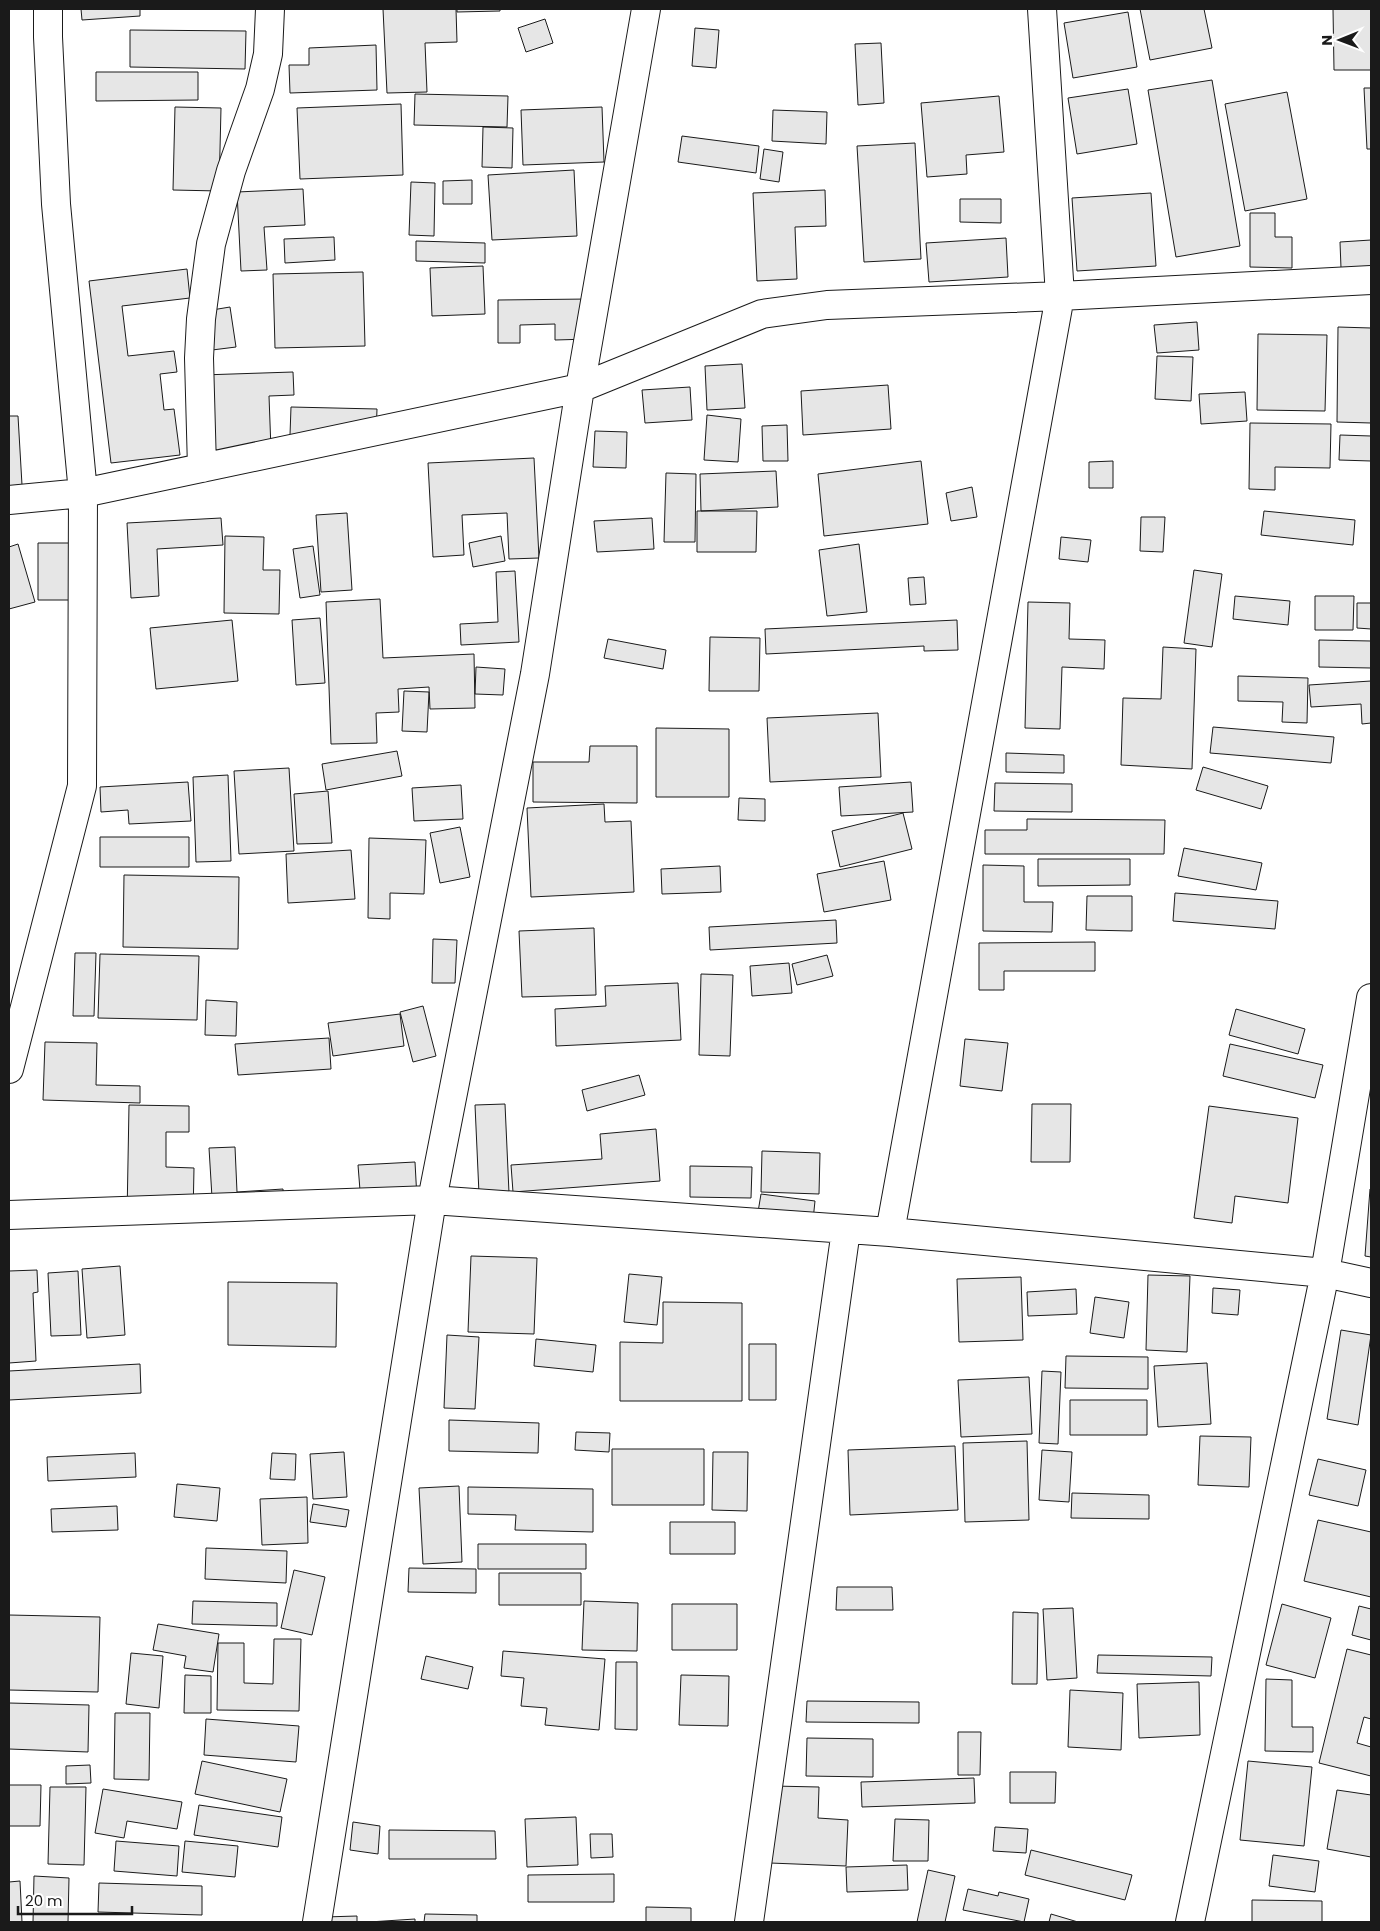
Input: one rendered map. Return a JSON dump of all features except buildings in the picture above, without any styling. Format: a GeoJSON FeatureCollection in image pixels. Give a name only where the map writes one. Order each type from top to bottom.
{"type":"FeatureCollection","features":[{"type":"Feature","properties":{"kind":"street"},"geometry":{"type":"LineString","coordinates":[[9,1069],[82,786],[83,493],[56,204],[48,9]]}},
{"type":"Feature","properties":{"kind":"street"},"geometry":{"type":"LineString","coordinates":[[202,468],[199,358],[212,244],[231,171],[260,90],[268,54],[270,9]]}},
{"type":"Feature","properties":{"kind":"street"},"geometry":{"type":"LineString","coordinates":[[318,1922],[432,1200],[535,674],[580,388],[646,9]]}},
{"type":"Feature","properties":{"kind":"street"},"geometry":{"type":"LineString","coordinates":[[890,1232],[1060,296],[1042,9]]}},
{"type":"Feature","properties":{"kind":"street"},"geometry":{"type":"LineString","coordinates":[[9,500],[83,493],[580,388],[762,314],[827,304],[1060,296],[1371,280]]}},
{"type":"Feature","properties":{"kind":"street"},"geometry":{"type":"LineString","coordinates":[[1190,1922],[1325,1273],[1371,998]]}},
{"type":"Feature","properties":{"kind":"street"},"geometry":{"type":"LineString","coordinates":[[9,1215],[432,1200],[890,1232],[1325,1273],[1371,1283]]}},
{"type":"Feature","properties":{"kind":"street"},"geometry":{"type":"LineString","coordinates":[[749,1922],[846,1230]]}}]}
